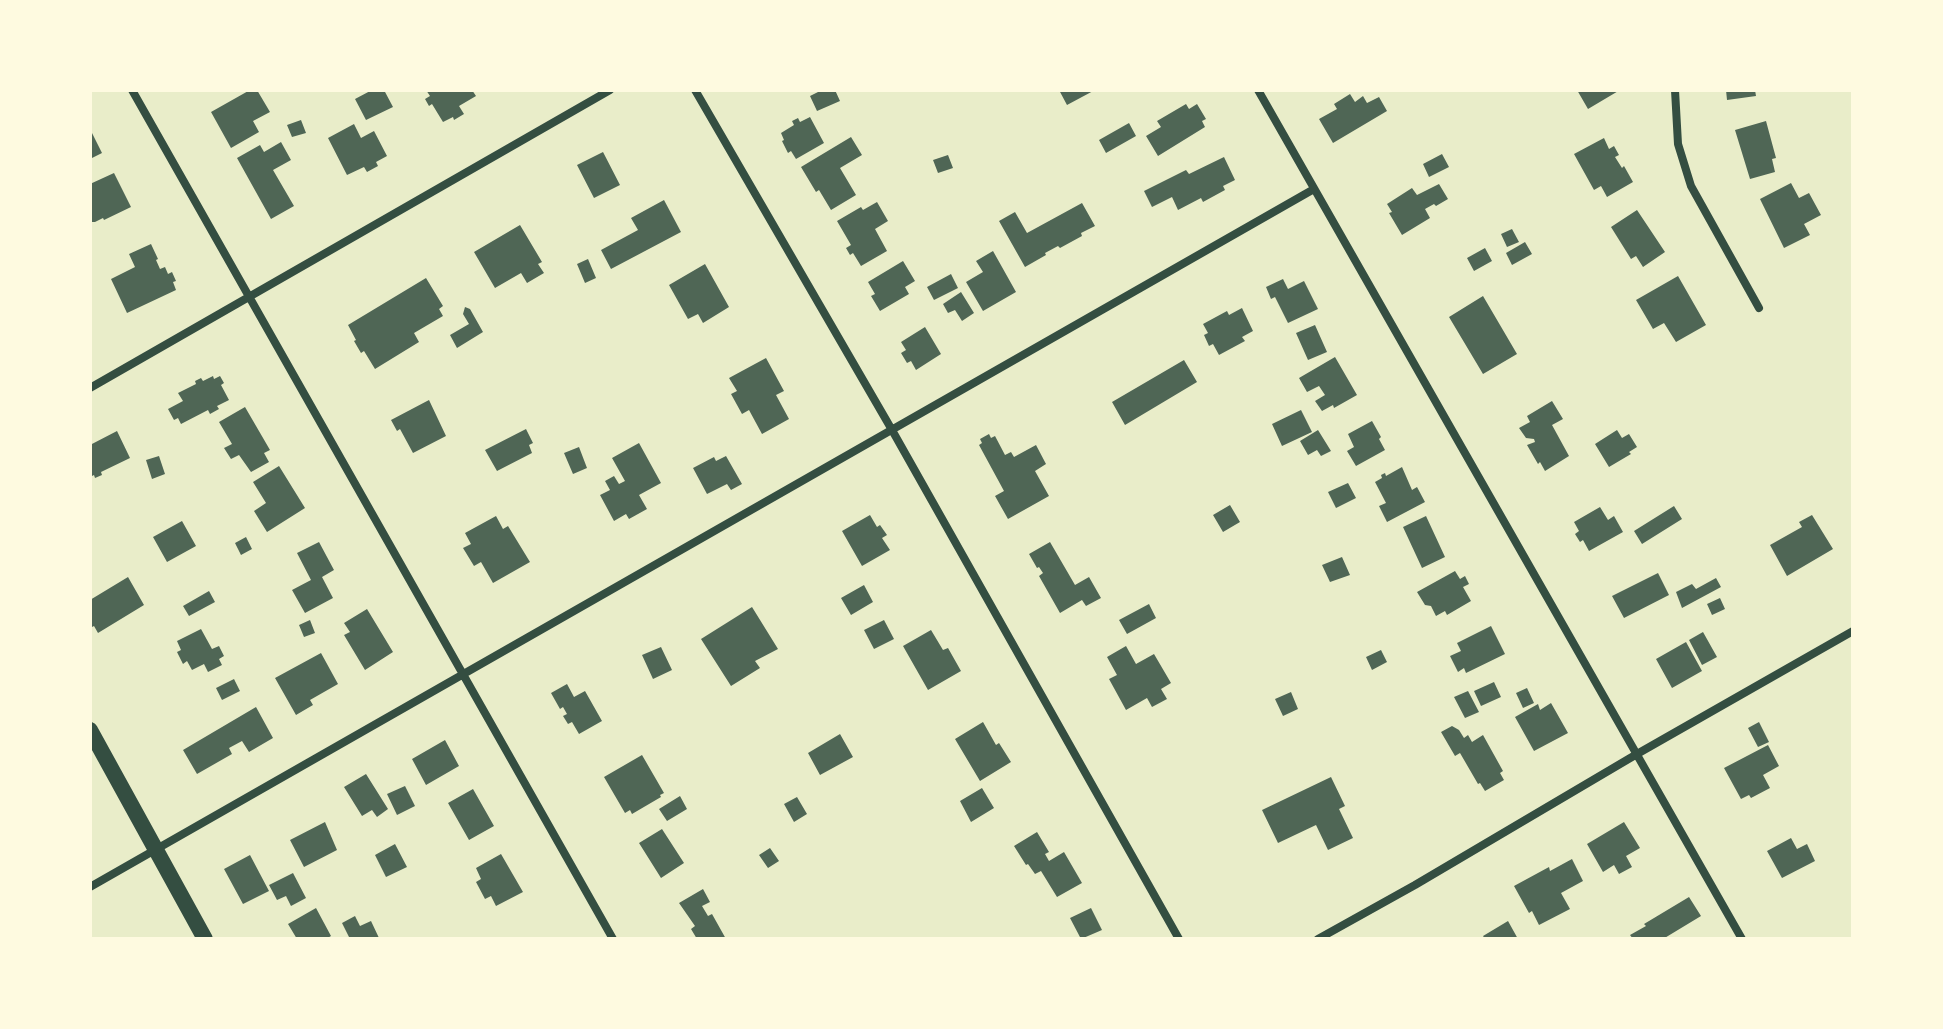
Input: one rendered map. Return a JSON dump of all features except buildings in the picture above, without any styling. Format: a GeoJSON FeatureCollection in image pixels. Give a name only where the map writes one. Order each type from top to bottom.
{"type":"FeatureCollection","features":[{"type":"Feature","properties":{"kind":"main road"},"geometry":{"type":"LineString","coordinates":[[90,730],[205,939]]}},
{"type":"Feature","properties":{"kind":"street"},"geometry":{"type":"LineString","coordinates":[[132,90],[613,939]]}},
{"type":"Feature","properties":{"kind":"street"},"geometry":{"type":"LineString","coordinates":[[90,388],[610,90]]}},
{"type":"Feature","properties":{"kind":"street"},"geometry":{"type":"LineString","coordinates":[[695,90],[892,430],[1179,939]]}},
{"type":"Feature","properties":{"kind":"street"},"geometry":{"type":"LineString","coordinates":[[1258,90],[1742,939]]}},
{"type":"Feature","properties":{"kind":"street"},"geometry":{"type":"LineString","coordinates":[[1675,90],[1678,144],[1691,186],[1759,308]]}},
{"type":"Feature","properties":{"kind":"street"},"geometry":{"type":"LineString","coordinates":[[90,887],[1314,189]]}},
{"type":"Feature","properties":{"kind":"street"},"geometry":{"type":"LineString","coordinates":[[1318,939],[1853,631]]}}]}
